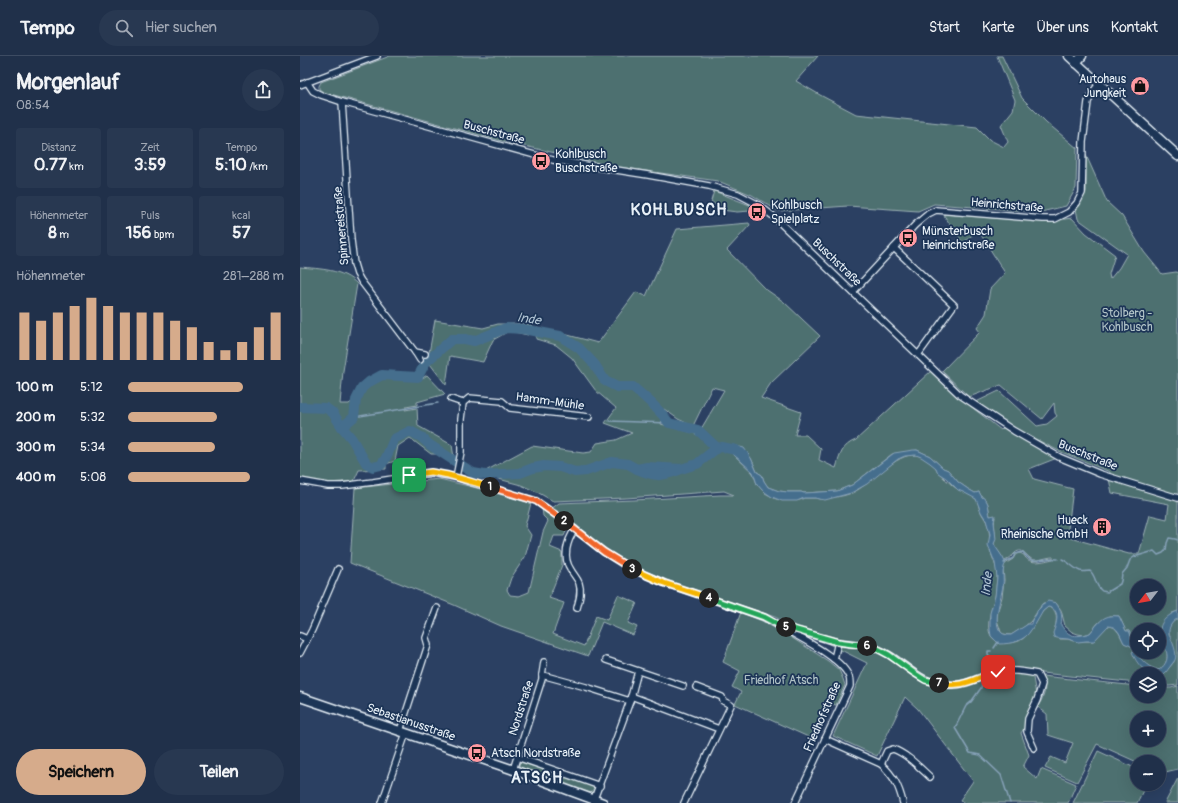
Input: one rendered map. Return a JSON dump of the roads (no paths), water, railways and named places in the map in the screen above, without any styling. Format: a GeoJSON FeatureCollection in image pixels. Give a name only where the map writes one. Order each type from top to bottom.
{"type":"FeatureCollection","features":[{"type":"Feature","properties":{"kind":"main road"},"geometry":{"type":"LineString","coordinates":[[1069,56],[1178,156]]}},
{"type":"Feature","properties":{"kind":"main road"},"geometry":{"type":"LineString","coordinates":[[1076,63],[1082,56]]}},
{"type":"Feature","properties":{"kind":"main road","name":"Sebastianusstraße"},"geometry":{"type":"LineString","coordinates":[[300,698],[513,770],[591,800],[603,803]]}},
{"type":"Feature","properties":{"kind":"street"},"geometry":{"type":"LineString","coordinates":[[300,85],[377,56]]}},
{"type":"Feature","properties":{"kind":"street","name":"Buschstraße"},"geometry":{"type":"LineString","coordinates":[[307,82],[313,91],[342,102],[553,160],[709,186],[738,194],[757,204],[773,216],[960,395],[1014,431],[1058,456],[1100,474],[1178,498]]}},
{"type":"Feature","properties":{"kind":"street","name":"Heinrichstraße"},"geometry":{"type":"LineString","coordinates":[[853,292],[923,218],[936,210],[1043,219],[1055,219],[1069,212],[1077,203],[1082,193],[1083,142],[1088,102],[1098,84]]}},
{"type":"Feature","properties":{"kind":"street","name":"Spinnereistraße"},"geometry":{"type":"LineString","coordinates":[[342,102],[351,240],[354,264],[357,274],[420,360]]}},
{"type":"Feature","properties":{"kind":"street"},"geometry":{"type":"LineString","coordinates":[[894,248],[954,305],[918,355]]}},
{"type":"Feature","properties":{"kind":"street"},"geometry":{"type":"LineString","coordinates":[[415,352],[425,354]]}},
{"type":"Feature","properties":{"kind":"street","name":"Hamm-Mühle"},"geometry":{"type":"LineString","coordinates":[[463,403],[469,398],[478,398],[502,401],[510,408],[589,417]]}},
{"type":"Feature","properties":{"kind":"street"},"geometry":{"type":"LineString","coordinates":[[451,399],[463,403],[461,419],[461,452],[456,477]]}},
{"type":"Feature","properties":{"kind":"street"},"geometry":{"type":"LineString","coordinates":[[300,481],[328,486],[342,486],[431,472],[456,477],[536,501],[604,552],[634,570],[670,585],[764,617],[779,625],[838,642],[865,645],[876,648],[889,655],[925,680],[942,684],[961,684],[998,672],[1012,671],[1037,674],[1042,684],[1037,700],[1028,719],[1027,732],[1034,748]]}},
{"type":"Feature","properties":{"kind":"street"},"geometry":{"type":"LineString","coordinates":[[575,529],[569,538],[566,550],[567,562],[579,583],[580,593],[577,608]]}},
{"type":"Feature","properties":{"kind":"street"},"geometry":{"type":"LineString","coordinates":[[300,653],[338,569]]}},
{"type":"Feature","properties":{"kind":"street"},"geometry":{"type":"LineString","coordinates":[[382,803],[428,645],[426,638],[437,608]]}},
{"type":"Feature","properties":{"kind":"street","name":"Friedhofstraße"},"geometry":{"type":"LineString","coordinates":[[779,625],[834,659],[849,677],[850,686],[795,803]]}},
{"type":"Feature","properties":{"kind":"street"},"geometry":{"type":"LineString","coordinates":[[300,636],[307,639]]}},
{"type":"Feature","properties":{"kind":"street"},"geometry":{"type":"LineString","coordinates":[[834,659],[838,642]]}},
{"type":"Feature","properties":{"kind":"street"},"geometry":{"type":"LineString","coordinates":[[606,660],[683,686]]}},
{"type":"Feature","properties":{"kind":"street","name":"Nordstraße"},"geometry":{"type":"LineString","coordinates":[[513,770],[542,679],[544,662]]}},
{"type":"Feature","properties":{"kind":"street"},"geometry":{"type":"LineString","coordinates":[[591,800],[600,786],[638,671]]}},
{"type":"Feature","properties":{"kind":"street","name":"Nordstraße"},"geometry":{"type":"LineString","coordinates":[[542,675],[676,712],[720,729]]}},
{"type":"Feature","properties":{"kind":"street"},"geometry":{"type":"LineString","coordinates":[[684,803],[731,705],[723,701],[722,697],[696,687]]}},
{"type":"Feature","properties":{"kind":"street"},"geometry":{"type":"LineString","coordinates":[[825,739],[881,764],[895,779],[903,803]]}},
{"type":"Feature","properties":{"kind":"street"},"geometry":{"type":"LineString","coordinates":[[881,764],[887,751],[893,749],[905,755],[930,778]]}},
{"type":"Feature","properties":{"kind":"street"},"geometry":{"type":"LineString","coordinates":[[517,757],[600,786]]}},
{"type":"Feature","properties":{"kind":"water"},"geometry":{"type":"Polygon","coordinates":[[[732,445],[744,448],[751,458],[757,472],[762,475],[768,487],[779,491],[804,493],[837,491],[852,485],[894,453],[917,450],[930,456],[943,468],[948,470],[958,482],[975,493],[979,492],[988,503],[990,516],[995,515],[994,522],[996,539],[994,544],[1005,563],[1003,572],[1003,586],[997,616],[999,630],[1004,634],[1011,635],[1028,624],[1031,624],[1041,605],[1048,601],[1056,603],[1059,608],[1062,619],[1061,625],[1064,629],[1070,634],[1077,636],[1090,633],[1099,622],[1109,616],[1119,616],[1126,631],[1129,631],[1130,633],[1130,646],[1124,643],[1116,629],[1111,626],[1108,626],[1094,641],[1078,642],[1054,637],[1053,633],[1057,614],[1052,608],[1048,607],[1043,611],[1035,625],[1025,637],[1013,642],[999,644],[991,636],[990,630],[990,613],[995,596],[997,577],[995,563],[988,545],[990,534],[986,520],[976,499],[958,490],[946,478],[938,473],[936,468],[921,457],[916,455],[905,456],[898,459],[867,484],[851,493],[825,500],[804,498],[797,501],[782,501],[772,497],[762,490],[757,484],[753,472],[732,453],[732,445]]]}},
{"type":"Feature","properties":{"kind":"water"},"geometry":{"type":"Polygon","coordinates":[[[1178,611],[1178,618],[1171,625],[1169,630],[1169,635],[1175,651],[1175,660],[1166,672],[1166,667],[1163,667],[1167,660],[1166,623],[1162,623],[1166,618],[1178,611]]]}},
{"type":"Feature","properties":{"kind":"water"},"geometry":{"type":"Polygon","coordinates":[[[1135,659],[1141,659],[1150,667],[1141,667],[1135,659]]]}},
{"type":"Feature","properties":{"kind":"waterway","name":"Inde"},"geometry":{"type":"LineString","coordinates":[[342,427],[354,417],[356,400],[362,388],[369,382],[382,375],[418,377],[425,363],[452,339],[474,341],[506,328],[523,329],[560,336],[579,348],[595,365],[605,381],[617,387],[633,387],[657,408],[669,423],[698,430],[717,448]]}},
{"type":"Feature","properties":{"kind":"waterway"},"geometry":{"type":"LineString","coordinates":[[354,417],[438,403]]}},
{"type":"Feature","properties":{"kind":"waterway","name":"Inde"},"geometry":{"type":"LineString","coordinates":[[300,407],[326,408],[333,413],[352,439],[366,463],[373,467],[381,465],[386,458],[394,439],[410,431],[473,473],[485,475],[520,473],[544,466],[560,467],[575,472],[586,471],[612,462],[628,464],[637,469],[647,467],[681,469],[697,464],[717,448],[722,447],[736,450],[743,455]]}},
{"type":"Feature","properties":{"kind":"waterway"},"geometry":{"type":"LineString","coordinates":[[609,421],[669,423]]}},
{"type":"Feature","properties":{"kind":"waterway","name":"Inde"},"geometry":{"type":"LineString","coordinates":[[637,469],[653,475],[662,475],[679,470]]}},
{"type":"Feature","properties":{"kind":"waterway"},"geometry":{"type":"LineString","coordinates":[[1062,559],[1080,571],[1090,571],[1094,576],[1099,589],[1107,592],[1120,584],[1122,574],[1127,568],[1130,560],[1134,557],[1154,551],[1158,555],[1166,550],[1169,538],[1178,540]]}},
{"type":"Feature","properties":{"kind":"waterway"},"geometry":{"type":"LineString","coordinates":[[1004,563],[1013,558],[1015,554],[1023,552],[1031,560],[1058,559]]}},
{"type":"Feature","properties":{"kind":"waterway"},"geometry":{"type":"LineString","coordinates":[[994,648],[998,642]]}},
{"type":"Feature","properties":{"kind":"waterway"},"geometry":{"type":"LineString","coordinates":[[991,651],[988,651],[988,654],[991,658],[999,660],[1001,662],[1000,666]]}},
{"type":"Feature","properties":{"kind":"waterway"},"geometry":{"type":"LineString","coordinates":[[999,675],[988,678],[982,683],[981,688],[971,702],[966,706],[955,728],[970,753],[980,755],[1001,775],[1010,803]]}},
{"type":"Feature","properties":{"kind":"place","name":"Autohaus Jungkeit"},"geometry":{"type":"Point","coordinates":[1140,86]}},
{"type":"Feature","properties":{"kind":"place","name":"Kohlbusch Buschstraße"},"geometry":{"type":"Point","coordinates":[541,161]}},
{"type":"Feature","properties":{"kind":"place","name":"Kohlbusch Spielplatz"},"geometry":{"type":"Point","coordinates":[757,212]}},
{"type":"Feature","properties":{"kind":"place","name":"Münsterbusch Heinrichstraße"},"geometry":{"type":"Point","coordinates":[908,238]}},
{"type":"Feature","properties":{"kind":"place","name":"Hueck Rheinische GmbH"},"geometry":{"type":"Point","coordinates":[1102,527]}},
{"type":"Feature","properties":{"kind":"place","name":"Atsch Nordstraße"},"geometry":{"type":"Point","coordinates":[477,753]}},
{"type":"Feature","properties":{"kind":"district","name":"KOHLBUSCH"},"geometry":{"type":"Point","coordinates":[679,209]}},
{"type":"Feature","properties":{"kind":"district","name":"ATSCH"},"geometry":{"type":"Point","coordinates":[537,777]}},
{"type":"Feature","properties":{"kind":"park label","name":"Stolberg - Kohlbusch"},"geometry":{"type":"Point","coordinates":[1127,320]}},
{"type":"Feature","properties":{"kind":"park label","name":"Friedhof Atsch"},"geometry":{"type":"Point","coordinates":[781,680]}}]}
